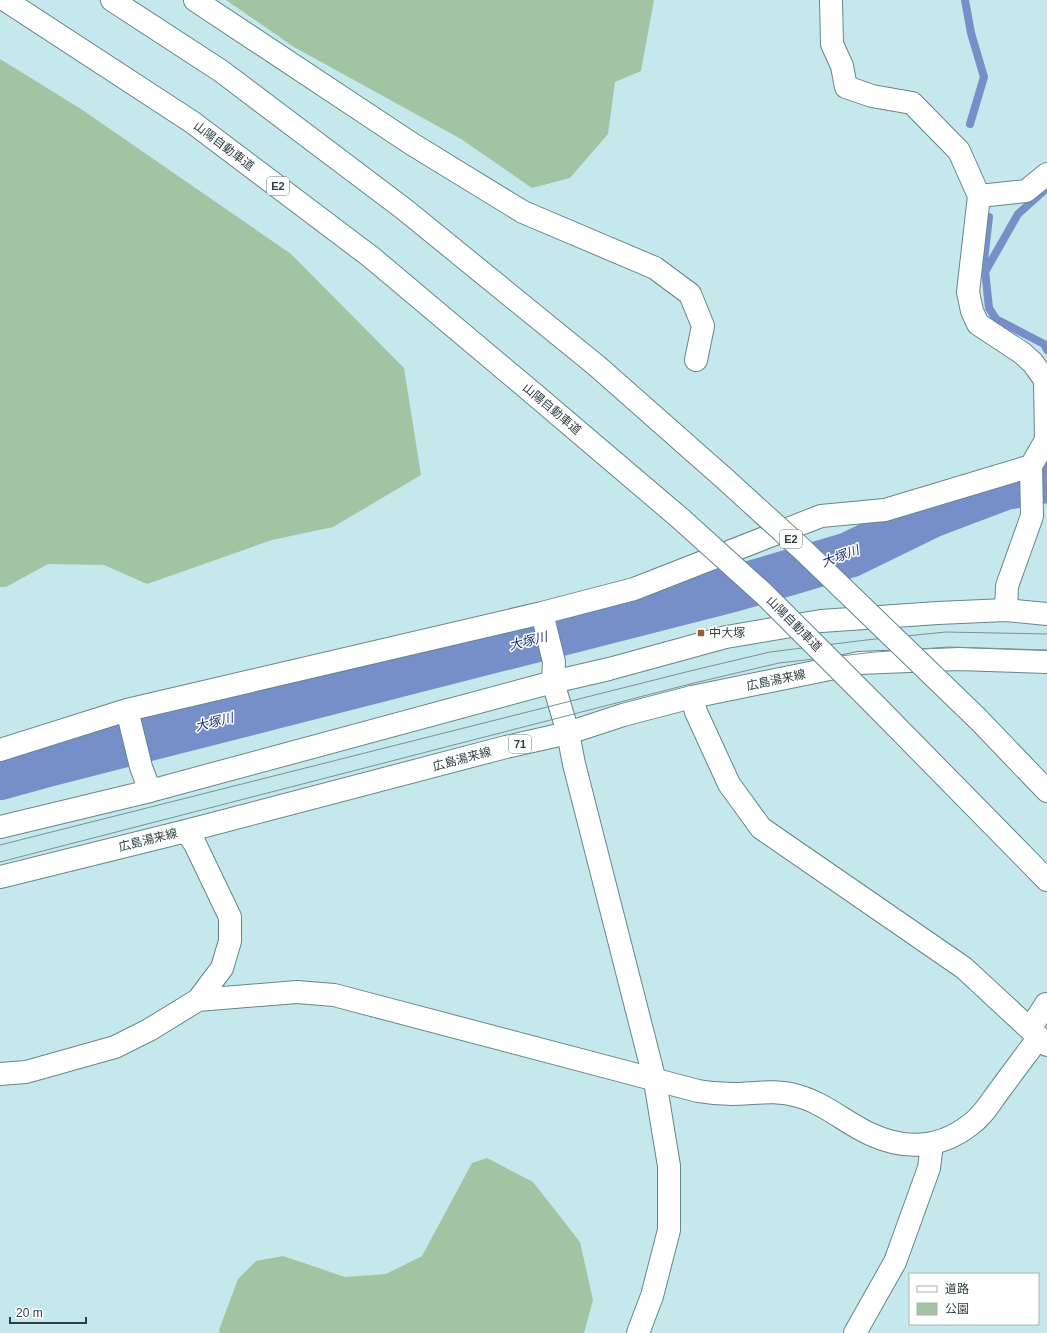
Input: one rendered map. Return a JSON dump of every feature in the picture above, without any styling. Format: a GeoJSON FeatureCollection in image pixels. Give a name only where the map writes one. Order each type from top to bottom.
{"type":"FeatureCollection","features":[{"type":"Feature","properties":{"kind":"main road","name":"山陽自動車道"},"geometry":{"type":"LineString","coordinates":[[5,0],[192,122],[371,256],[681,519],[758,588],[1047,880]]}},
{"type":"Feature","properties":{"kind":"main road","name":"E2"},"geometry":{"type":"LineString","coordinates":[[112,0],[221,71],[398,204],[597,366],[803,550],[978,719],[1047,791]]}},
{"type":"Feature","properties":{"kind":"main road"},"geometry":{"type":"LineString","coordinates":[[196,0],[412,144],[523,212],[656,268],[690,294],[703,326],[696,360]]}},
{"type":"Feature","properties":{"kind":"main road"},"geometry":{"type":"LineString","coordinates":[[831,0],[832,44],[842,66],[846,87],[872,96],[912,103],[959,151],[979,196],[968,292],[972,311],[978,324],[1022,353],[1033,363],[1045,380],[1046,440],[1031,467],[1032,516],[1007,586],[1006,610]]}},
{"type":"Feature","properties":{"kind":"main road"},"geometry":{"type":"LineString","coordinates":[[979,196],[1026,191],[1047,174]]}},
{"type":"Feature","properties":{"kind":"main road"},"geometry":{"type":"LineString","coordinates":[[0,750],[129,717],[544,619],[634,589],[820,516],[885,510],[1031,467]]}},
{"type":"Feature","properties":{"kind":"main road"},"geometry":{"type":"LineString","coordinates":[[0,827],[150,791],[553,672],[609,669],[726,637],[821,621],[1006,610],[1047,614]]}},
{"type":"Feature","properties":{"kind":"main road"},"geometry":{"type":"LineString","coordinates":[[544,619],[553,672],[574,764],[655,1080],[669,1166],[669,1230],[652,1296],[638,1333]]}},
{"type":"Feature","properties":{"kind":"main road","name":"広島湯来線"},"geometry":{"type":"LineString","coordinates":[[0,877],[186,831],[506,747],[568,733],[624,715],[692,697],[859,663],[959,659],[1047,662]]}},
{"type":"Feature","properties":{"kind":"main road"},"geometry":{"type":"LineString","coordinates":[[692,697],[696,712],[729,784],[761,828],[964,968],[1039,1037]]}},
{"type":"Feature","properties":{"kind":"main road"},"geometry":{"type":"LineString","coordinates":[[129,717],[140,762],[150,791]]}},
{"type":"Feature","properties":{"kind":"main road"},"geometry":{"type":"LineString","coordinates":[[0,1074],[26,1072],[115,1047],[149,1030],[198,1000],[222,968],[230,941],[230,916],[195,844],[186,831]]}},
{"type":"Feature","properties":{"kind":"main road"},"geometry":{"type":"LineString","coordinates":[[198,1000],[297,992],[334,995],[698,1091],[733,1094],[780,1092],[793,1094],[816,1104],[869,1134],[889,1142],[911,1146],[932,1144],[953,1136],[971,1125],[986,1109],[1039,1037],[1046,1004]]}},
{"type":"Feature","properties":{"kind":"main road"},"geometry":{"type":"LineString","coordinates":[[855,1333],[895,1262],[929,1168],[932,1144]]}},
{"type":"Feature","properties":{"kind":"green space"},"geometry":{"type":"Polygon","coordinates":[[[226,0],[654,0],[641,71],[615,82],[608,134],[570,178],[532,188],[461,139],[294,47],[226,0]]]}},
{"type":"Feature","properties":{"kind":"green space"},"geometry":{"type":"Polygon","coordinates":[[[0,59],[81,109],[291,254],[404,368],[421,475],[333,527],[272,540],[147,584],[104,565],[48,564],[6,587],[0,587],[0,59]]]}},
{"type":"Feature","properties":{"kind":"green space"},"geometry":{"type":"Polygon","coordinates":[[[487,1158],[533,1182],[580,1242],[593,1300],[584,1333],[220,1333],[219,1330],[238,1279],[256,1261],[283,1256],[345,1277],[386,1274],[422,1256],[472,1163],[487,1158]]]}},
{"type":"Feature","properties":{"kind":"waterway"},"geometry":{"type":"LineString","coordinates":[[965,0],[971,33],[984,77],[970,124]]}},
{"type":"Feature","properties":{"kind":"waterway"},"geometry":{"type":"LineString","coordinates":[[985,272],[1018,214],[1047,188]]}},
{"type":"Feature","properties":{"kind":"waterway"},"geometry":{"type":"LineString","coordinates":[[989,217],[984,261],[989,308],[996,319],[1044,344],[1047,350]]}},
{"type":"Feature","properties":{"kind":"waterway"},"geometry":{"type":"LineString","coordinates":[[1044,481],[1047,471]]}},
{"type":"Feature","properties":{"kind":"waterway","name":"大塚川"},"geometry":{"type":"LineString","coordinates":[[0,777],[733,589],[849,555],[931,515],[1005,487],[1047,480]]}},
{"type":"Feature","properties":{"kind":"tram line"},"geometry":{"type":"LineString","coordinates":[[0,845],[770,652],[946,632],[1047,634]]}},
{"type":"Feature","properties":{"kind":"tram line"},"geometry":{"type":"LineString","coordinates":[[0,862],[694,683],[779,663],[875,652],[949,647],[1047,650]]}},
{"type":"Feature","properties":{"kind":"place","name":"中大塚"},"geometry":{"type":"Point","coordinates":[701,633]}}]}
